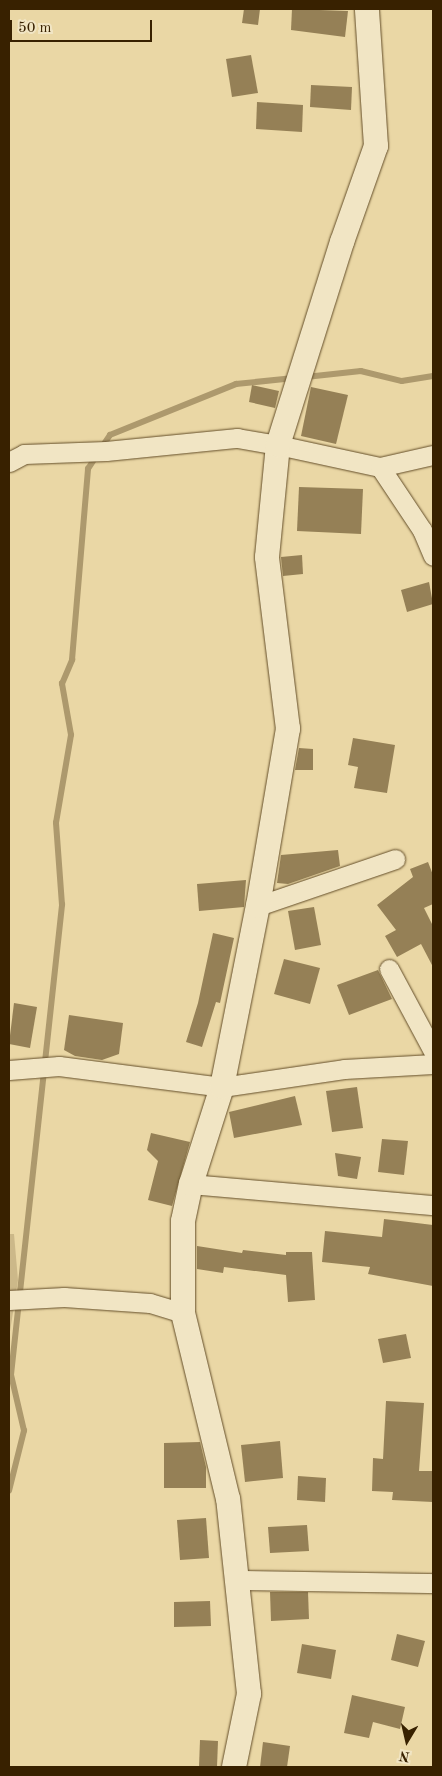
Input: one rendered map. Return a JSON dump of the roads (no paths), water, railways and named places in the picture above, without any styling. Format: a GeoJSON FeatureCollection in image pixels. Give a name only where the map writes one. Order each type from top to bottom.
{"type":"FeatureCollection","features":[{"type":"Feature","properties":{"kind":"street"},"geometry":{"type":"LineString","coordinates":[[234,1767],[249,1694],[228,1499],[183,1313],[183,1221],[191,1184],[222,1087],[258,906],[288,729],[267,557],[278,445],[342,242],[376,146],[367,9]]}},
{"type":"Feature","properties":{"kind":"street"},"geometry":{"type":"LineString","coordinates":[[9,462],[24,454],[99,451],[237,438],[380,467],[433,456]]}},
{"type":"Feature","properties":{"kind":"street"},"geometry":{"type":"LineString","coordinates":[[380,467],[422,530],[433,556]]}},
{"type":"Feature","properties":{"kind":"street"},"geometry":{"type":"LineString","coordinates":[[258,906],[395,859]]}},
{"type":"Feature","properties":{"kind":"street"},"geometry":{"type":"LineString","coordinates":[[389,969],[433,1051]]}},
{"type":"Feature","properties":{"kind":"street"},"geometry":{"type":"LineString","coordinates":[[9,1070],[59,1066],[222,1087],[344,1069],[433,1064]]}},
{"type":"Feature","properties":{"kind":"street"},"geometry":{"type":"LineString","coordinates":[[191,1184],[433,1205]]}},
{"type":"Feature","properties":{"kind":"street"},"geometry":{"type":"LineString","coordinates":[[9,1300],[64,1297],[150,1303],[183,1313]]}},
{"type":"Feature","properties":{"kind":"street"},"geometry":{"type":"LineString","coordinates":[[237,1580],[433,1583]]}},
{"type":"Feature","properties":{"kind":"waterway"},"geometry":{"type":"LineString","coordinates":[[306,377],[361,371],[402,381],[433,376]]}},
{"type":"Feature","properties":{"kind":"waterway"},"geometry":{"type":"LineString","coordinates":[[102,447],[110,435],[236,384],[294,378]]}},
{"type":"Feature","properties":{"kind":"waterway"},"geometry":{"type":"LineString","coordinates":[[9,1491],[24,1431],[11,1375],[62,905],[56,823],[71,735],[62,684],[72,660],[88,469],[97,455]]}}]}
